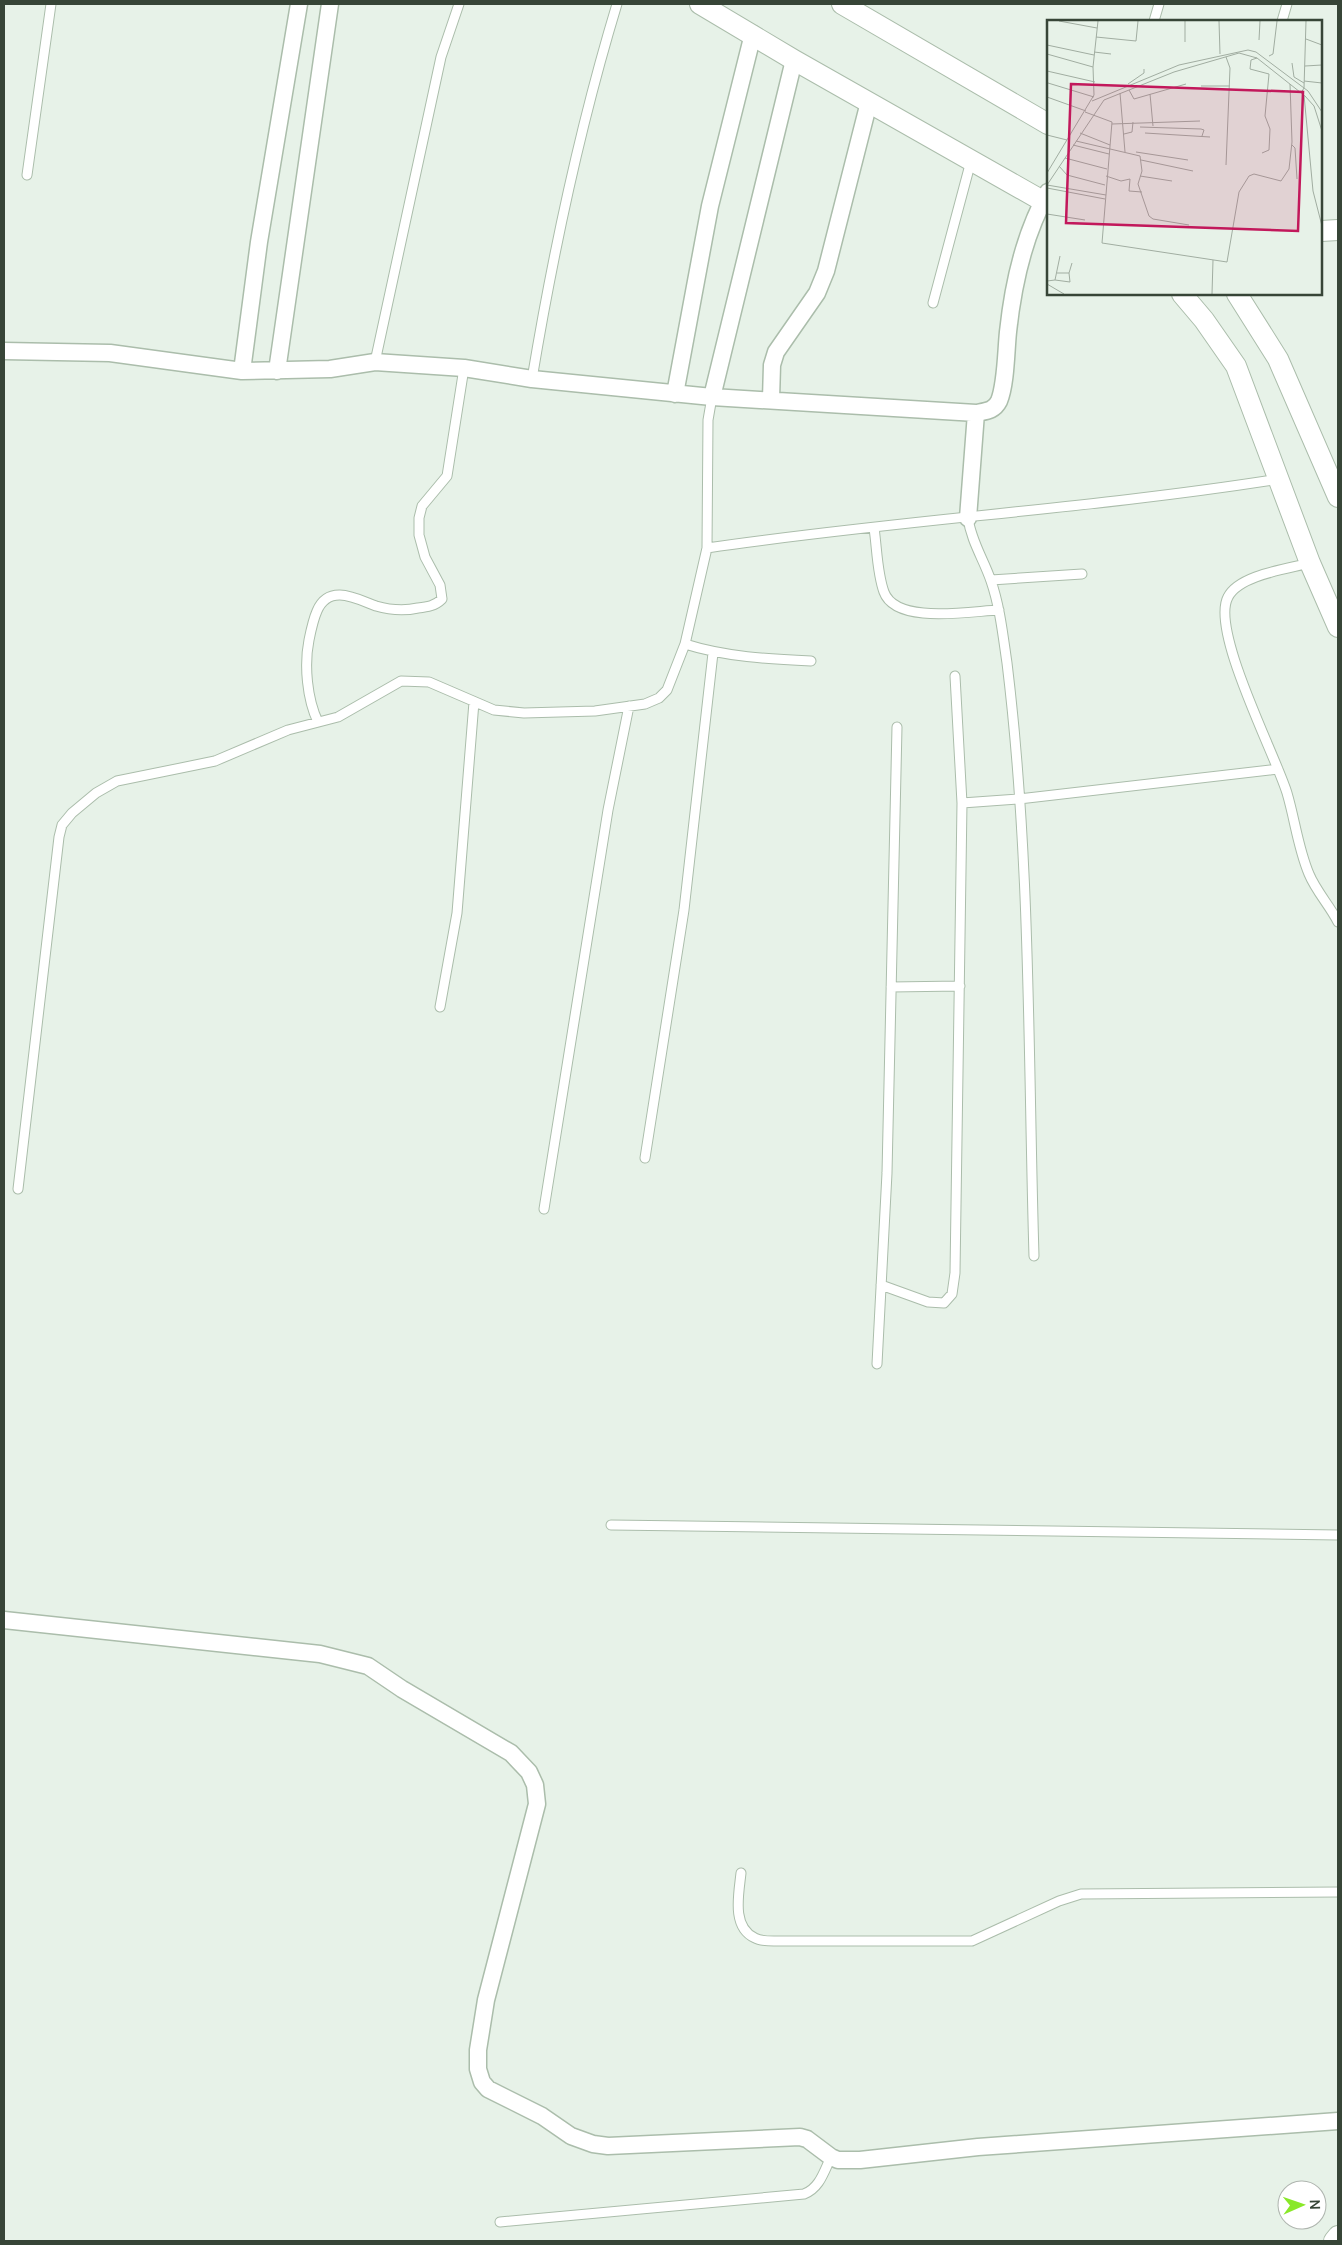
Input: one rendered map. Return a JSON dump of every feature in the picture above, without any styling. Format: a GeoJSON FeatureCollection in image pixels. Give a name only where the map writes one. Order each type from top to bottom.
{"type":"FeatureCollection","features":[{"type":"Feature","properties":{"kind":"street"},"geometry":{"type":"LineString","coordinates":[[242,371],[259,242],[299,4]]}},
{"type":"Feature","properties":{"kind":"street"},"geometry":{"type":"LineString","coordinates":[[277,371],[330,4]]}},
{"type":"Feature","properties":{"kind":"street"},"geometry":{"type":"LineString","coordinates":[[4,351],[110,353],[242,371],[330,369],[375,362],[464,368],[532,379],[712,397],[976,412],[990,411],[999,400],[1019,266],[1047,199],[971,161],[700,4]]}},
{"type":"Feature","properties":{"kind":"street"},"geometry":{"type":"LineString","coordinates":[[842,4],[1047,123]]}},
{"type":"Feature","properties":{"kind":"street"},"geometry":{"type":"LineString","coordinates":[[675,394],[710,206],[753,34]]}},
{"type":"Feature","properties":{"kind":"street"},"geometry":{"type":"LineString","coordinates":[[712,397],[794,60]]}},
{"type":"Feature","properties":{"kind":"street"},"geometry":{"type":"LineString","coordinates":[[771,399],[772,365],[776,352],[817,293],[826,271],[869,102]]}},
{"type":"Feature","properties":{"kind":"street"},"geometry":{"type":"LineString","coordinates":[[1322,231],[1338,230]]}},
{"type":"Feature","properties":{"kind":"street"},"geometry":{"type":"LineString","coordinates":[[1183,295],[1204,320],[1236,366],[1310,563],[1338,627]]}},
{"type":"Feature","properties":{"kind":"street"},"geometry":{"type":"LineString","coordinates":[[1238,295],[1278,359],[1334,480],[1338,497]]}},
{"type":"Feature","properties":{"kind":"street"},"geometry":{"type":"LineString","coordinates":[[968,518],[976,412]]}},
{"type":"Feature","properties":{"kind":"street"},"geometry":{"type":"LineString","coordinates":[[4,1620],[320,1654],[350,1660],[368,1666],[511,1753],[529,1772],[535,1785],[537,1804],[486,2000],[478,2050],[478,2069],[482,2082],[488,2089],[542,2116],[571,2136],[593,2144],[608,2146],[800,2137],[808,2140],[838,2160],[860,2160],[978,2147],[1338,2121]]}},
{"type":"Feature","properties":{"kind":"street"},"geometry":{"type":"LineString","coordinates":[[1334,2241],[1338,2236]]}},
{"type":"Feature","properties":{"kind":"lane"},"geometry":{"type":"LineString","coordinates":[[27,175],[51,4]]}},
{"type":"Feature","properties":{"kind":"lane"},"geometry":{"type":"LineString","coordinates":[[375,362],[441,57],[459,4]]}},
{"type":"Feature","properties":{"kind":"lane"},"geometry":{"type":"LineString","coordinates":[[532,379],[546,298],[595,76],[618,4]]}},
{"type":"Feature","properties":{"kind":"lane"},"geometry":{"type":"LineString","coordinates":[[1154,20],[1159,4]]}},
{"type":"Feature","properties":{"kind":"lane"},"geometry":{"type":"LineString","coordinates":[[1282,20],[1287,4]]}},
{"type":"Feature","properties":{"kind":"lane"},"geometry":{"type":"LineString","coordinates":[[933,303],[971,161]]}},
{"type":"Feature","properties":{"kind":"lane"},"geometry":{"type":"LineString","coordinates":[[318,722],[310,702],[307,649],[317,610],[324,600],[332,596],[350,595],[377,606],[405,610],[432,606],[442,599],[440,585],[425,557],[420,535],[419,518],[425,501],[447,476],[464,368]]}},
{"type":"Feature","properties":{"kind":"lane"},"geometry":{"type":"LineString","coordinates":[[18,1189],[62,825],[96,793],[116,781],[215,761],[288,730],[338,717],[401,681],[429,682],[494,710],[524,714],[595,711],[645,704],[659,698],[667,690],[685,644],[707,548],[707,429],[712,397]]}},
{"type":"Feature","properties":{"kind":"lane"},"geometry":{"type":"LineString","coordinates":[[707,548],[777,538],[968,518],[1280,479]]}},
{"type":"Feature","properties":{"kind":"lane"},"geometry":{"type":"LineString","coordinates":[[968,518],[973,539],[991,580],[999,610],[1007,663],[1019,799],[1034,1256]]}},
{"type":"Feature","properties":{"kind":"lane"},"geometry":{"type":"LineString","coordinates":[[874,528],[884,593],[897,608],[924,613],[999,610]]}},
{"type":"Feature","properties":{"kind":"lane"},"geometry":{"type":"LineString","coordinates":[[1310,563],[1254,578],[1233,589],[1227,599],[1223,617],[1229,645],[1287,793],[1310,876],[1338,922]]}},
{"type":"Feature","properties":{"kind":"lane"},"geometry":{"type":"LineString","coordinates":[[991,580],[1082,574]]}},
{"type":"Feature","properties":{"kind":"lane"},"geometry":{"type":"LineString","coordinates":[[685,644],[713,653],[811,661]]}},
{"type":"Feature","properties":{"kind":"lane"},"geometry":{"type":"LineString","coordinates":[[645,1158],[684,910],[713,653]]}},
{"type":"Feature","properties":{"kind":"lane"},"geometry":{"type":"LineString","coordinates":[[881,1285],[937,1304],[944,1304],[952,1294],[955,1273],[962,803],[955,676]]}},
{"type":"Feature","properties":{"kind":"lane"},"geometry":{"type":"LineString","coordinates":[[440,1007],[457,913],[474,702]]}},
{"type":"Feature","properties":{"kind":"lane"},"geometry":{"type":"LineString","coordinates":[[544,1209],[608,810],[629,706]]}},
{"type":"Feature","properties":{"kind":"lane"},"geometry":{"type":"LineString","coordinates":[[877,1364],[891,987],[897,727]]}},
{"type":"Feature","properties":{"kind":"lane"},"geometry":{"type":"LineString","coordinates":[[962,803],[1019,799],[1278,770]]}},
{"type":"Feature","properties":{"kind":"lane"},"geometry":{"type":"LineString","coordinates":[[891,987],[960,986]]}},
{"type":"Feature","properties":{"kind":"lane"},"geometry":{"type":"LineString","coordinates":[[611,1525],[1338,1535]]}},
{"type":"Feature","properties":{"kind":"lane"},"geometry":{"type":"LineString","coordinates":[[741,1873],[737,1904],[739,1916],[749,1935],[756,1939],[774,1941],[972,1941],[1059,1901],[1082,1894],[1338,1892]]}},
{"type":"Feature","properties":{"kind":"lane"},"geometry":{"type":"LineString","coordinates":[[500,2222],[804,2194],[812,2191],[818,2184],[831,2157]]}}]}
